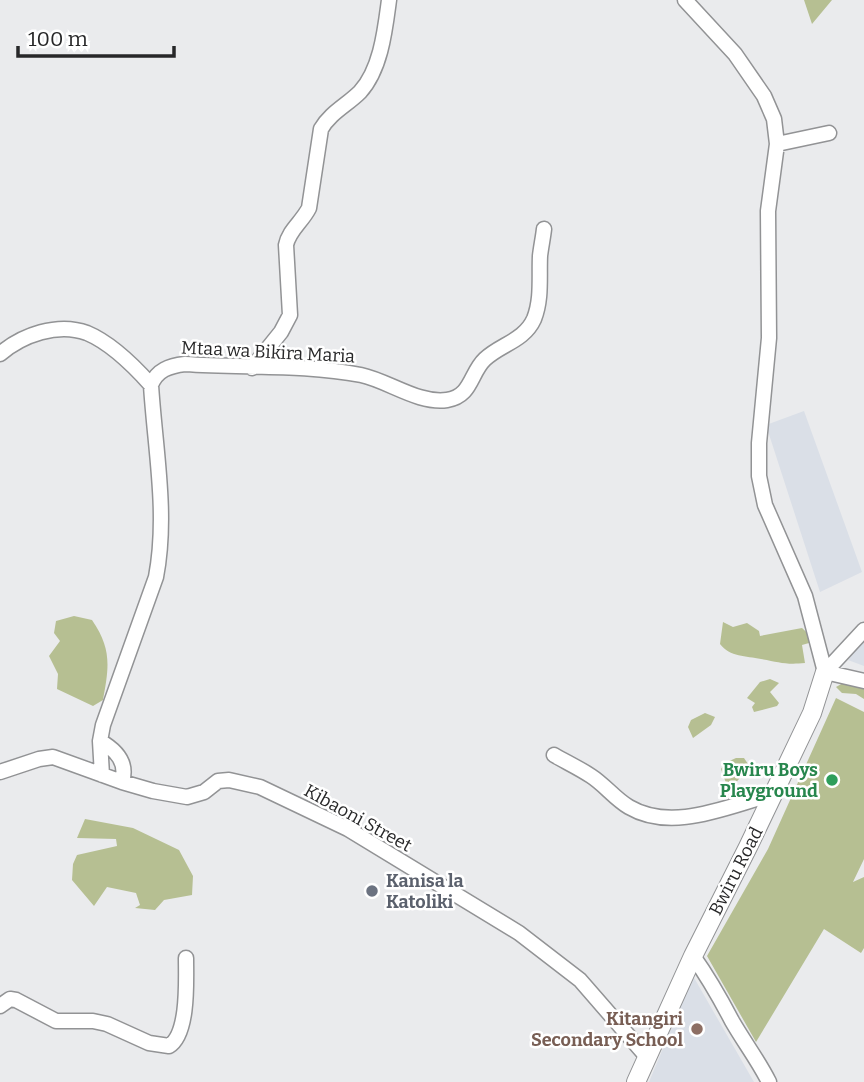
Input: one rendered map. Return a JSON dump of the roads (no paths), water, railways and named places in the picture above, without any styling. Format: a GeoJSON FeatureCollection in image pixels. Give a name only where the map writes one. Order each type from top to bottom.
{"type":"FeatureCollection","features":[{"type":"Feature","properties":{"kind":"main road","name":"Bwiru Road"},"geometry":{"type":"LineString","coordinates":[[636,1082],[693,956],[812,713],[825,672]]}},
{"type":"Feature","properties":{"kind":"street"},"geometry":{"type":"LineString","coordinates":[[252,368],[281,332],[290,314],[286,245],[288,234],[309,208],[321,129],[370,79],[389,0]]}},
{"type":"Feature","properties":{"kind":"street"},"geometry":{"type":"LineString","coordinates":[[685,0],[691,10],[721,37],[764,96],[774,120],[777,144],[768,211],[769,338],[759,443],[759,476],[765,505],[805,596],[825,672],[864,681]]}},
{"type":"Feature","properties":{"kind":"street"},"geometry":{"type":"LineString","coordinates":[[777,144],[829,133]]}},
{"type":"Feature","properties":{"kind":"street","name":"Mtaa wa Bikira Maria"},"geometry":{"type":"LineString","coordinates":[[151,386],[154,377],[173,366],[185,364],[351,374],[440,401],[456,398],[469,387],[484,360],[517,339],[532,322],[538,303],[544,229]]}},
{"type":"Feature","properties":{"kind":"street"},"geometry":{"type":"LineString","coordinates":[[0,354],[19,339],[32,335],[77,331],[106,344],[151,386],[159,475],[160,558],[156,577],[128,652],[100,741],[102,775]]}},
{"type":"Feature","properties":{"kind":"street","name":"Bwiru Road"},"geometry":{"type":"LineString","coordinates":[[825,672],[864,630]]}},
{"type":"Feature","properties":{"kind":"street"},"geometry":{"type":"LineString","coordinates":[[100,741],[116,751],[120,757],[124,769],[122,782]]}},
{"type":"Feature","properties":{"kind":"street"},"geometry":{"type":"LineString","coordinates":[[554,755],[591,776],[629,808],[659,817],[711,812],[774,794]]}},
{"type":"Feature","properties":{"kind":"street","name":"Kibaoni Street"},"geometry":{"type":"LineString","coordinates":[[0,772],[53,757],[152,792],[187,797],[204,792],[218,781],[239,781],[260,787],[348,829],[392,858],[477,906],[580,980],[647,1057]]}},
{"type":"Feature","properties":{"kind":"street"},"geometry":{"type":"LineString","coordinates":[[693,956],[760,1062],[769,1082]]}},
{"type":"Feature","properties":{"kind":"street"},"geometry":{"type":"LineString","coordinates":[[0,1006],[10,999],[16,1000],[56,1021],[93,1021],[107,1024],[149,1043],[169,1046],[179,1034],[185,992],[186,958]]}},
{"type":"Feature","properties":{"kind":"place","name":"Bwiru Boys Playground"},"geometry":{"type":"Point","coordinates":[832,780]}},
{"type":"Feature","properties":{"kind":"place","name":"Kanisa la Katoliki"},"geometry":{"type":"Point","coordinates":[372,891]}},
{"type":"Feature","properties":{"kind":"place","name":"Kitangiri Secondary School"},"geometry":{"type":"Point","coordinates":[697,1029]}}]}
